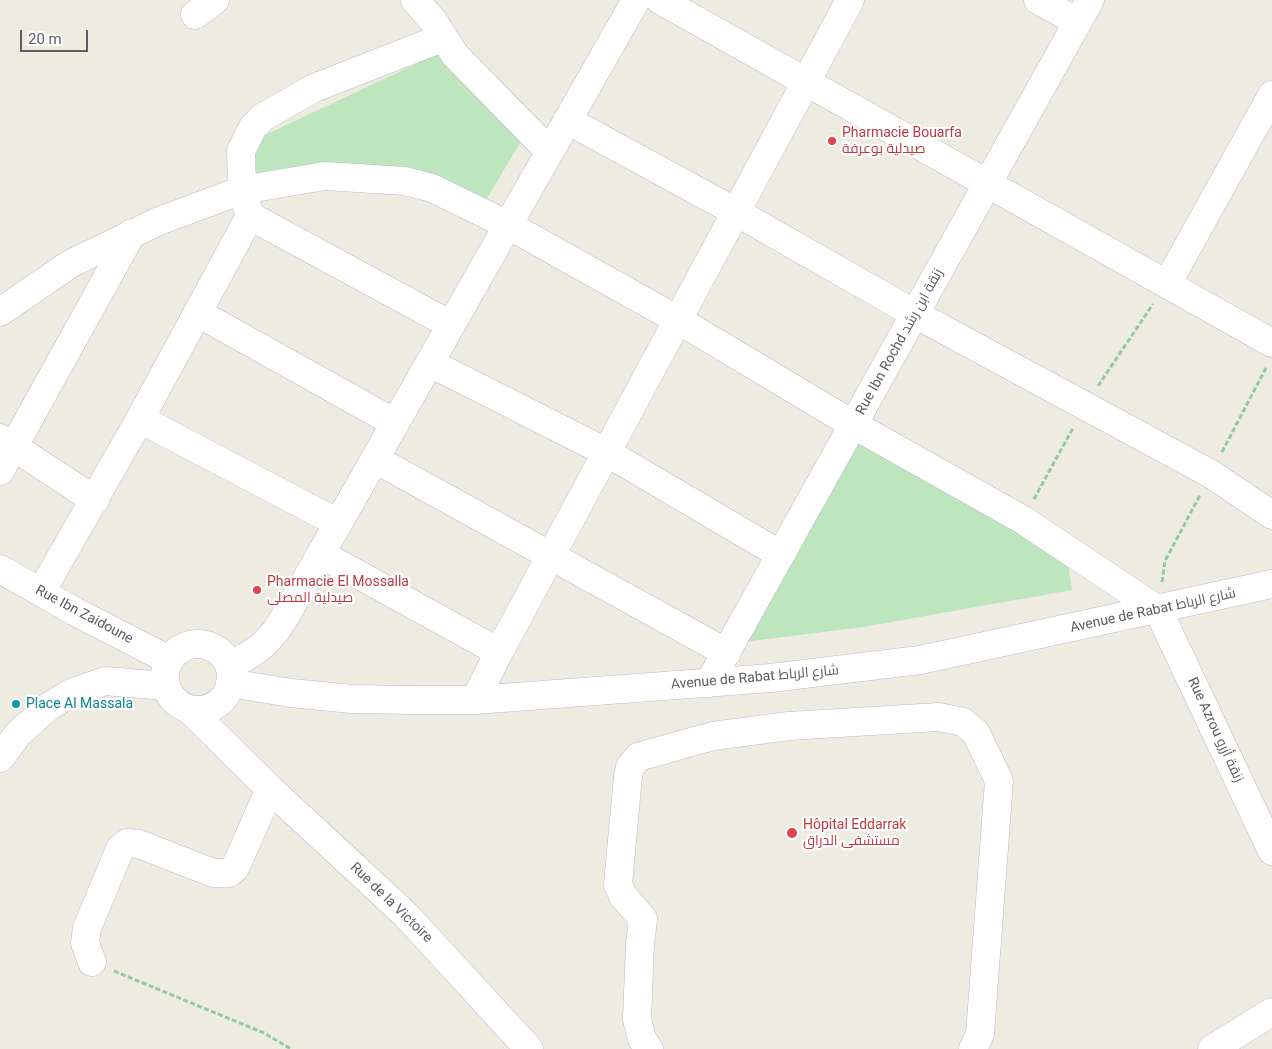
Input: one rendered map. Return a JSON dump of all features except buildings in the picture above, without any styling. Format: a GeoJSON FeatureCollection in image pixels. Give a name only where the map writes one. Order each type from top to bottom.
{"type":"FeatureCollection","features":[{"type":"Feature","properties":{"kind":"street"},"geometry":{"type":"LineString","coordinates":[[415,0],[434,22],[442,38],[455,55],[549,151]]}},
{"type":"Feature","properties":{"kind":"street"},"geometry":{"type":"LineString","coordinates":[[246,763],[226,683],[216,649],[196,644],[185,646],[169,660],[165,672],[166,686],[175,700],[189,709],[200,710],[211,707],[226,683],[246,657],[262,646],[276,631],[636,0]]}},
{"type":"Feature","properties":{"kind":"street"},"geometry":{"type":"LineString","coordinates":[[660,0],[1272,343]]}},
{"type":"Feature","properties":{"kind":"street"},"geometry":{"type":"LineString","coordinates":[[475,700],[551,554],[850,0]]}},
{"type":"Feature","properties":{"kind":"street"},"geometry":{"type":"LineString","coordinates":[[1038,0],[1084,11]]}},
{"type":"Feature","properties":{"kind":"street","name":"Rue Ibn Rochd زنقة ابن رشد"},"geometry":{"type":"LineString","coordinates":[[709,683],[1084,11]]}},
{"type":"Feature","properties":{"kind":"street"},"geometry":{"type":"LineString","coordinates":[[442,38],[314,88],[263,117],[246,138],[242,151],[242,190],[250,216],[451,325]]}},
{"type":"Feature","properties":{"kind":"street"},"geometry":{"type":"LineString","coordinates":[[1166,284],[1265,125],[1272,95]]}},
{"type":"Feature","properties":{"kind":"street"},"geometry":{"type":"LineString","coordinates":[[567,120],[736,212],[915,314],[1211,474],[1272,515]]}},
{"type":"Feature","properties":{"kind":"street"},"geometry":{"type":"LineString","coordinates":[[0,312],[70,264],[132,233],[242,190],[325,176],[405,180],[432,188],[508,225],[678,320],[854,425],[1023,520],[1158,610]]}},
{"type":"Feature","properties":{"kind":"street"},"geometry":{"type":"LineString","coordinates":[[41,592],[95,500],[250,216]]}},
{"type":"Feature","properties":{"kind":"street"},"geometry":{"type":"LineString","coordinates":[[0,471],[7,442],[132,233]]}},
{"type":"Feature","properties":{"kind":"street"},"geometry":{"type":"LineString","coordinates":[[198,313],[395,423]]}},
{"type":"Feature","properties":{"kind":"street"},"geometry":{"type":"LineString","coordinates":[[430,363],[606,452],[781,555]]}},
{"type":"Feature","properties":{"kind":"street"},"geometry":{"type":"LineString","coordinates":[[140,419],[338,523]]}},
{"type":"Feature","properties":{"kind":"street"},"geometry":{"type":"LineString","coordinates":[[7,442],[95,500]]}},
{"type":"Feature","properties":{"kind":"street"},"geometry":{"type":"LineString","coordinates":[[375,459],[551,554],[727,653]]}},
{"type":"Feature","properties":{"kind":"street"},"geometry":{"type":"LineString","coordinates":[[321,554],[499,652]]}},
{"type":"Feature","properties":{"kind":"street","name":"Rue Ibn Zaidoune"},"geometry":{"type":"LineString","coordinates":[[0,569],[169,660]]}},
{"type":"Feature","properties":{"kind":"street","name":"Avenue de Rabat شارع الرباط"},"geometry":{"type":"LineString","coordinates":[[226,683],[291,693],[352,699],[475,700],[709,683],[847,670],[920,660],[1272,584]]}},
{"type":"Feature","properties":{"kind":"street","name":"Rue Azrou زنقة أزرو"},"geometry":{"type":"LineString","coordinates":[[1158,610],[1272,851]]}},
{"type":"Feature","properties":{"kind":"street"},"geometry":{"type":"LineString","coordinates":[[0,758],[18,734],[48,707],[71,694],[105,681],[166,686]]}},
{"type":"Feature","properties":{"kind":"street","name":"Rue de la Victoire"},"geometry":{"type":"LineString","coordinates":[[189,709],[246,763],[270,789],[406,915],[530,1049]]}},
{"type":"Feature","properties":{"kind":"street"},"geometry":{"type":"LineString","coordinates":[[650,1049],[642,1039],[637,1019],[643,919],[623,896],[618,884],[628,776],[630,767],[638,757],[713,736],[789,726],[939,717],[963,722],[976,733],[999,781],[980,1034],[972,1049]]}},
{"type":"Feature","properties":{"kind":"street"},"geometry":{"type":"LineString","coordinates":[[92,962],[85,943],[88,928],[116,855],[127,843],[139,844],[213,873],[229,873],[235,868],[270,789]]}},
{"type":"Feature","properties":{"kind":"street"},"geometry":{"type":"LineString","coordinates":[[1212,1049],[1272,1012]]}},
{"type":"Feature","properties":{"kind":"path"},"geometry":{"type":"LineString","coordinates":[[92,962],[264,1033],[291,1049]]}},
{"type":"Feature","properties":{"kind":"green space"},"geometry":{"type":"Polygon","coordinates":[[[439,53],[523,138],[485,202],[254,180],[246,144],[439,53]]]}},
{"type":"Feature","properties":{"kind":"green space"},"geometry":{"type":"Polygon","coordinates":[[[853,423],[1065,545],[1072,590],[863,627],[728,644],[853,423]]]}},
{"type":"Feature","properties":{"kind":"place","name":"Pharmacie Bouarfa صيدلية بوعرفة"},"geometry":{"type":"Point","coordinates":[832,141]}},
{"type":"Feature","properties":{"kind":"place","name":"Pharmacie El Mossalla صيدلية المصلى"},"geometry":{"type":"Point","coordinates":[257,590]}},
{"type":"Feature","properties":{"kind":"place","name":"Place Al Massala"},"geometry":{"type":"Point","coordinates":[16,704]}},
{"type":"Feature","properties":{"kind":"place","name":"Hôpital Eddarrak مستشفى الدراق"},"geometry":{"type":"Point","coordinates":[792,833]}}]}
